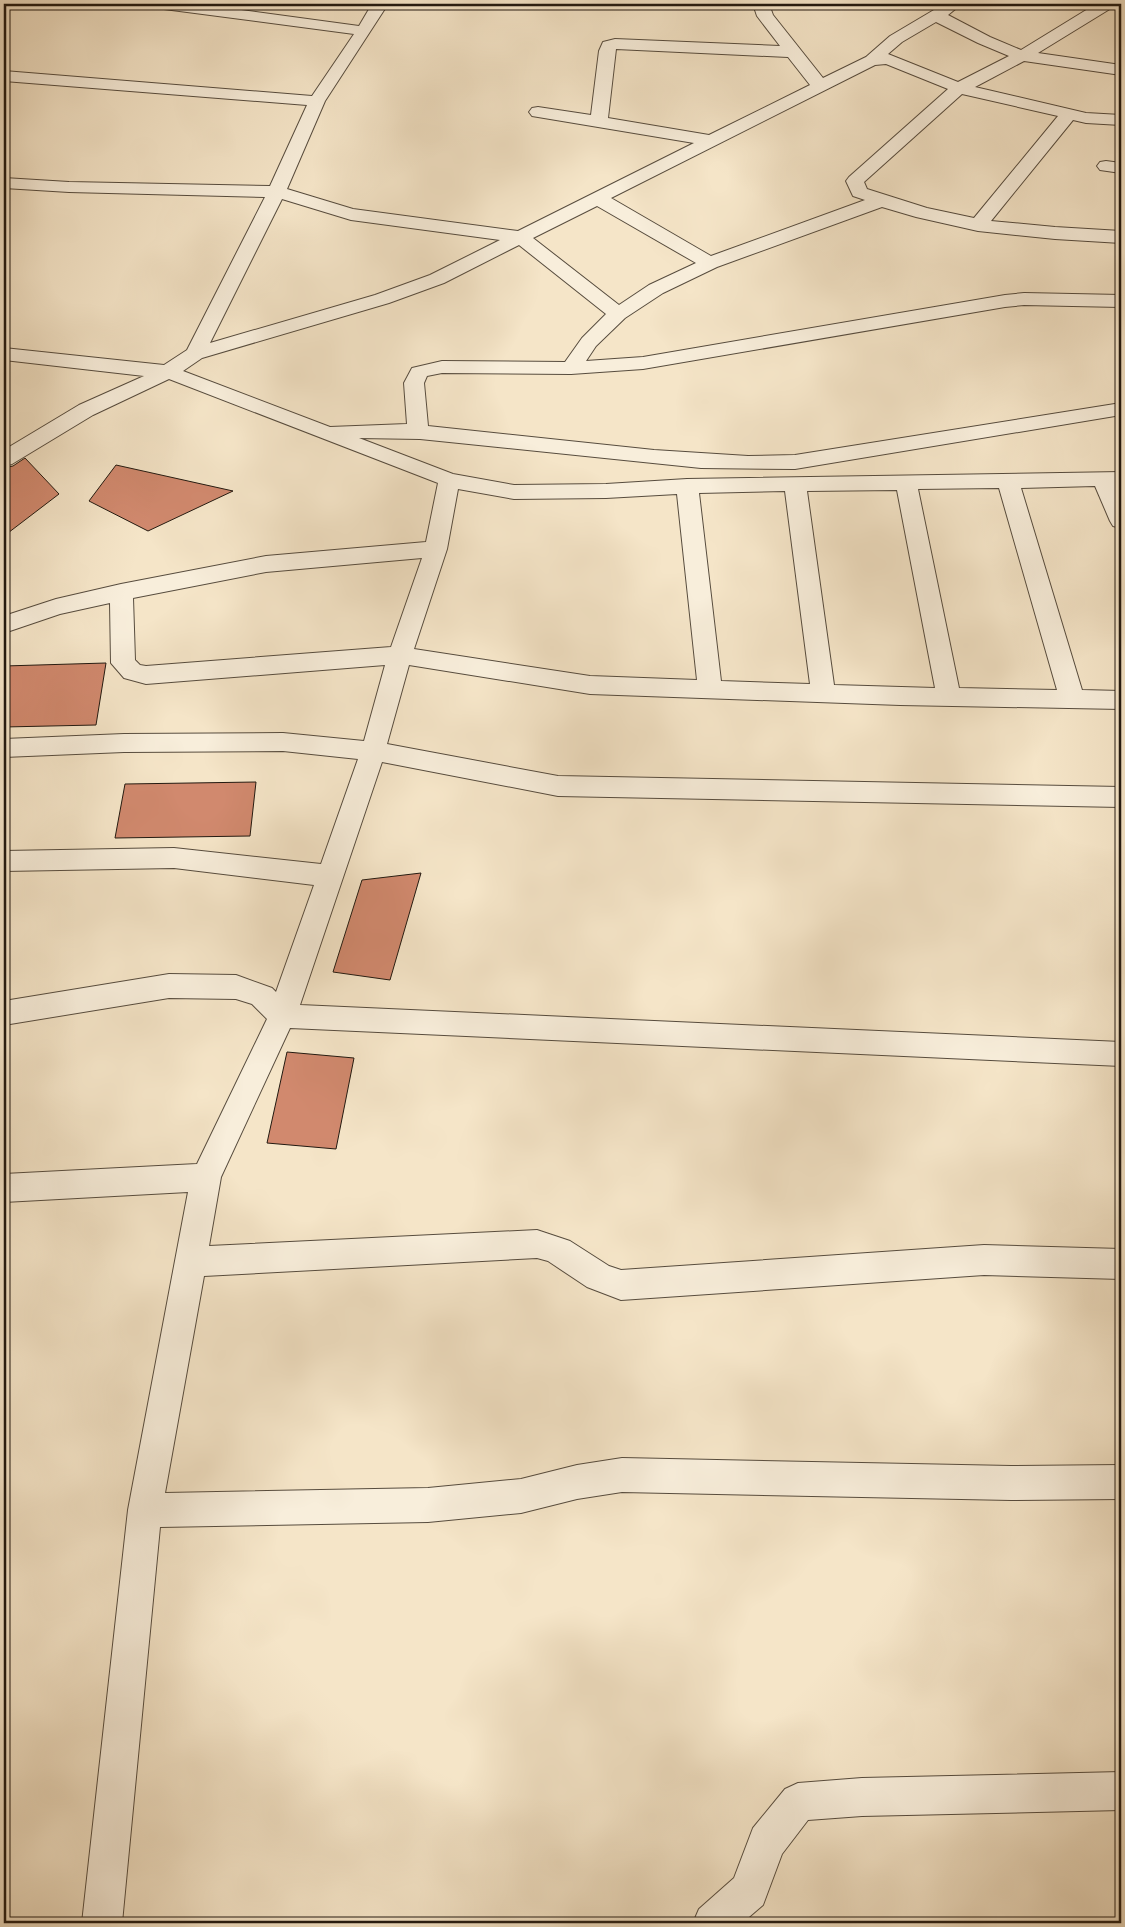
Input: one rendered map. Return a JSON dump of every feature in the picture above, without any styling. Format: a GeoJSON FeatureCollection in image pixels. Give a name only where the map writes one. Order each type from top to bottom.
{"type":"FeatureCollection","features":[{"type":"Feature","properties":{"kind":"street"},"geometry":{"type":"LineString","coordinates":[[164,4],[364,31]]}},
{"type":"Feature","properties":{"kind":"street"},"geometry":{"type":"LineString","coordinates":[[195,354],[277,192],[317,101],[380,4]]}},
{"type":"Feature","properties":{"kind":"street"},"geometry":{"type":"LineString","coordinates":[[761,4],[765,16],[820,86]]}},
{"type":"Feature","properties":{"kind":"street"},"geometry":{"type":"LineString","coordinates":[[4,460],[86,410],[168,372],[195,354],[382,299],[428,282],[872,60],[896,39],[954,4]]}},
{"type":"Feature","properties":{"kind":"street"},"geometry":{"type":"LineString","coordinates":[[1082,4],[1104,6],[1121,11]]}},
{"type":"Feature","properties":{"kind":"street"},"geometry":{"type":"LineString","coordinates":[[1104,6],[1022,56],[959,88],[855,181],[860,192],[880,201],[978,225],[1043,233],[1121,237]]}},
{"type":"Feature","properties":{"kind":"street"},"geometry":{"type":"LineString","coordinates":[[936,15],[984,40],[1022,56],[1121,70]]}},
{"type":"Feature","properties":{"kind":"street"},"geometry":{"type":"LineString","coordinates":[[599,121],[607,51],[610,45],[795,52]]}},
{"type":"Feature","properties":{"kind":"street"},"geometry":{"type":"LineString","coordinates":[[872,60],[888,59],[959,88],[1086,118],[1121,120]]}},
{"type":"Feature","properties":{"kind":"street"},"geometry":{"type":"LineString","coordinates":[[4,76],[317,101]]}},
{"type":"Feature","properties":{"kind":"street"},"geometry":{"type":"LineString","coordinates":[[538,112],[711,141]]}},
{"type":"Feature","properties":{"kind":"street"},"geometry":{"type":"LineString","coordinates":[[978,225],[1069,114]]}},
{"type":"Feature","properties":{"kind":"street"},"geometry":{"type":"LineString","coordinates":[[4,182],[69,187],[277,192],[351,214],[521,236],[618,314]]}},
{"type":"Feature","properties":{"kind":"street"},"geometry":{"type":"LineString","coordinates":[[597,198],[710,263]]}},
{"type":"Feature","properties":{"kind":"street"},"geometry":{"type":"LineString","coordinates":[[571,368],[589,342],[618,314],[656,289],[710,263],[880,201]]}},
{"type":"Feature","properties":{"kind":"street"},"geometry":{"type":"LineString","coordinates":[[418,431],[414,383],[420,372],[442,367],[571,368],[643,363],[1005,301],[1024,299],[1121,301]]}},
{"type":"Feature","properties":{"kind":"street"},"geometry":{"type":"LineString","coordinates":[[4,354],[168,372],[449,480],[514,492],[606,492],[687,486],[1112,479],[1121,521]]}},
{"type":"Feature","properties":{"kind":"street"},"geometry":{"type":"LineString","coordinates":[[324,433],[418,431],[637,456],[745,464],[795,462],[1121,409]]}},
{"type":"Feature","properties":{"kind":"street"},"geometry":{"type":"LineString","coordinates":[[102,1923],[145,1510],[206,1177],[282,1016],[374,752],[400,655],[436,548],[449,480]]}},
{"type":"Feature","properties":{"kind":"street"},"geometry":{"type":"LineString","coordinates":[[1008,481],[1072,699]]}},
{"type":"Feature","properties":{"kind":"street"},"geometry":{"type":"LineString","coordinates":[[906,482],[948,697]]}},
{"type":"Feature","properties":{"kind":"street"},"geometry":{"type":"LineString","coordinates":[[795,484],[823,693]]}},
{"type":"Feature","properties":{"kind":"street"},"geometry":{"type":"LineString","coordinates":[[687,486],[710,689]]}},
{"type":"Feature","properties":{"kind":"street"},"geometry":{"type":"LineString","coordinates":[[4,625],[56,607],[121,592],[266,564],[436,548]]}},
{"type":"Feature","properties":{"kind":"street"},"geometry":{"type":"LineString","coordinates":[[121,592],[123,663],[132,672],[146,675],[400,655],[590,685],[948,697],[1121,700]]}},
{"type":"Feature","properties":{"kind":"street"},"geometry":{"type":"LineString","coordinates":[[4,748],[124,743],[283,742],[374,752],[558,786],[1121,797]]}},
{"type":"Feature","properties":{"kind":"street"},"geometry":{"type":"LineString","coordinates":[[4,861],[174,858],[330,876]]}},
{"type":"Feature","properties":{"kind":"street"},"geometry":{"type":"LineString","coordinates":[[4,1013],[169,986],[236,986],[262,996],[282,1016],[1121,1054]]}},
{"type":"Feature","properties":{"kind":"street"},"geometry":{"type":"LineString","coordinates":[[4,1188],[206,1177]]}},
{"type":"Feature","properties":{"kind":"street"},"geometry":{"type":"LineString","coordinates":[[191,1262],[536,1244],[548,1245],[558,1249],[598,1278],[608,1283],[621,1285],[984,1260],[1121,1264]]}},
{"type":"Feature","properties":{"kind":"street"},"geometry":{"type":"LineString","coordinates":[[145,1510],[428,1505],[521,1496],[577,1482],[622,1475],[1002,1483],[1121,1482]]}},
{"type":"Feature","properties":{"kind":"street"},"geometry":{"type":"LineString","coordinates":[[713,1923],[749,1891],[767,1842],[798,1802],[862,1797],[1121,1791]]}},
{"type":"Feature","properties":{"kind":"building"},"geometry":{"type":"Polygon","coordinates":[[[25,458],[59,494],[4,536],[4,468],[13,466],[25,458]]]}},
{"type":"Feature","properties":{"kind":"building"},"geometry":{"type":"Polygon","coordinates":[[[116,465],[233,491],[148,531],[89,501],[116,465]]]}},
{"type":"Feature","properties":{"kind":"building"},"geometry":{"type":"Polygon","coordinates":[[[106,663],[96,725],[4,727],[4,666],[106,663]]]}},
{"type":"Feature","properties":{"kind":"building"},"geometry":{"type":"Polygon","coordinates":[[[256,782],[250,836],[115,838],[125,784],[256,782]]]}},
{"type":"Feature","properties":{"kind":"building"},"geometry":{"type":"Polygon","coordinates":[[[421,873],[390,980],[333,972],[362,880],[421,873]]]}},
{"type":"Feature","properties":{"kind":"building"},"geometry":{"type":"Polygon","coordinates":[[[287,1052],[354,1058],[336,1149],[267,1143],[287,1052]]]}}]}
